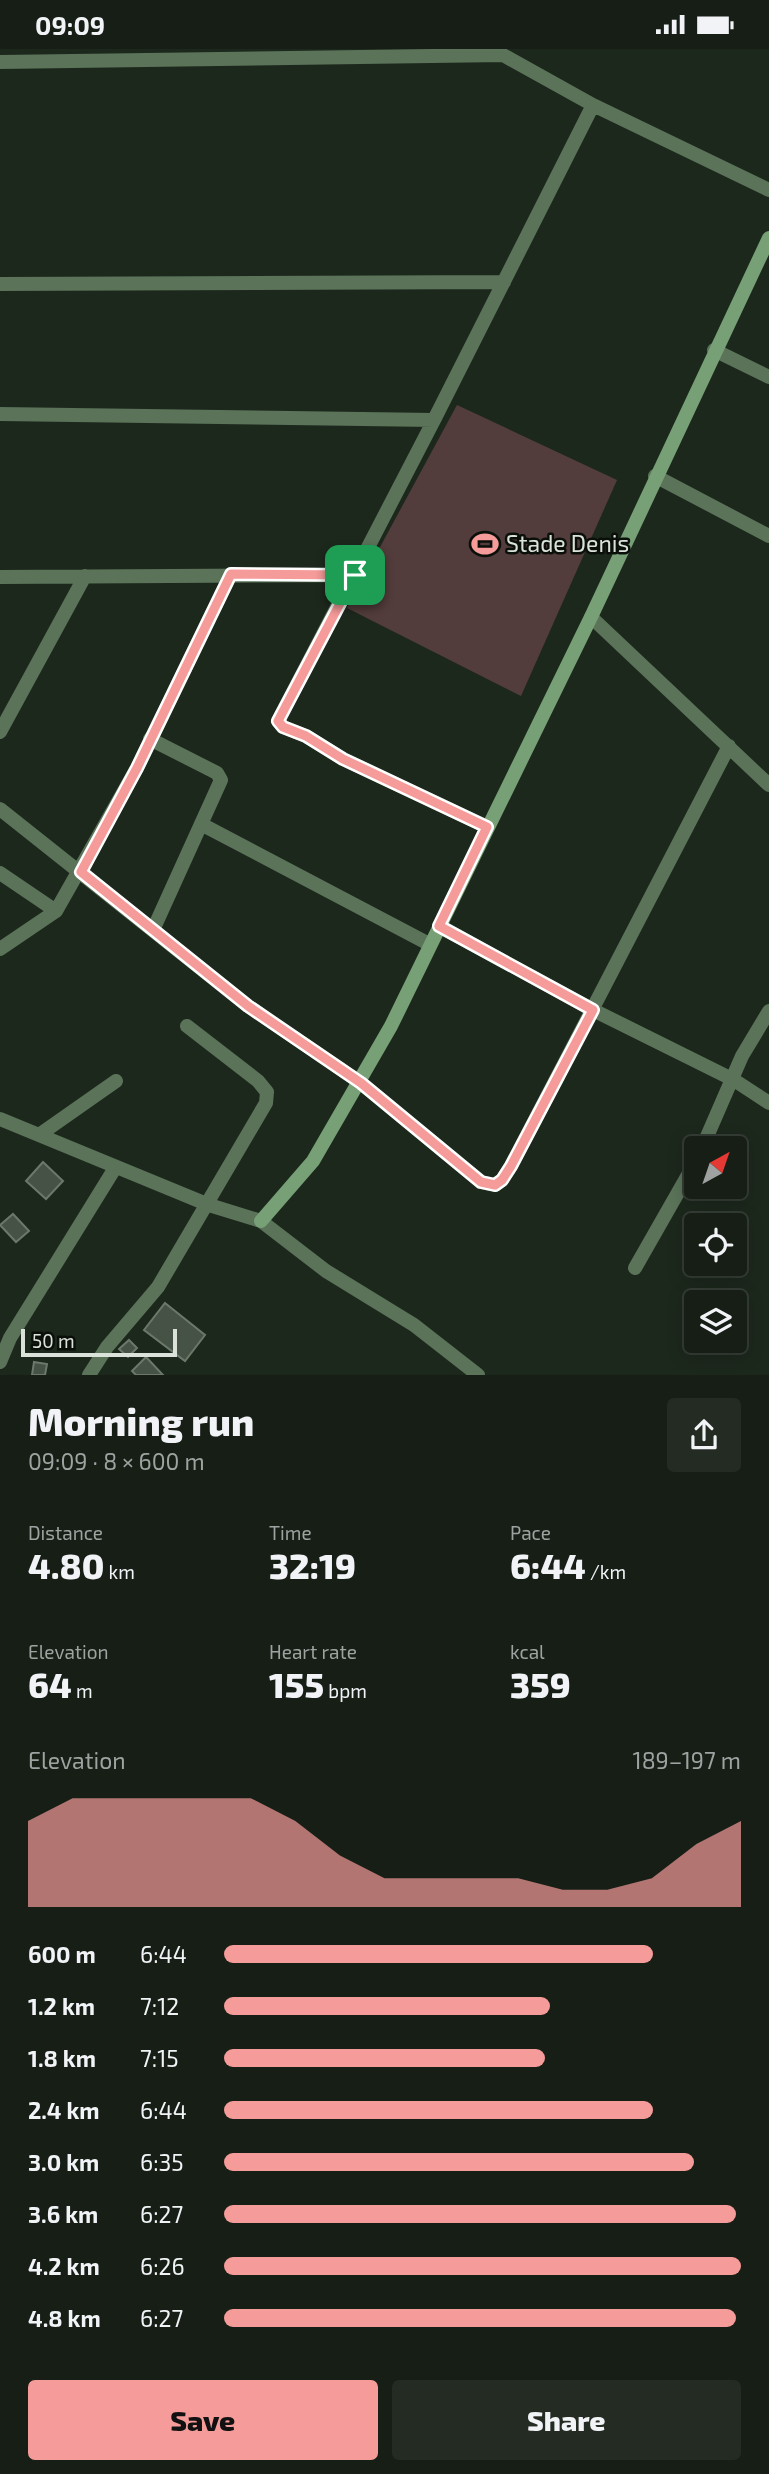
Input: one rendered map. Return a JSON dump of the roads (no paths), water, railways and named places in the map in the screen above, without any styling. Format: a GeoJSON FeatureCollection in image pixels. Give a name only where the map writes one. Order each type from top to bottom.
{"type":"FeatureCollection","features":[{"type":"Feature","properties":{"kind":"street"},"geometry":{"type":"LineString","coordinates":[[0,62],[499,52],[593,105],[769,190]]}},
{"type":"Feature","properties":{"kind":"street"},"geometry":{"type":"LineString","coordinates":[[487,827],[343,759],[306,736],[283,727],[278,721],[593,105]]}},
{"type":"Feature","properties":{"kind":"street"},"geometry":{"type":"LineString","coordinates":[[261,1221],[313,1161],[361,1083],[591,617],[714,350],[769,238]]}},
{"type":"Feature","properties":{"kind":"street"},"geometry":{"type":"LineString","coordinates":[[0,284],[504,282]]}},
{"type":"Feature","properties":{"kind":"street"},"geometry":{"type":"LineString","coordinates":[[714,350],[769,377]]}},
{"type":"Feature","properties":{"kind":"street"},"geometry":{"type":"LineString","coordinates":[[0,414],[434,420]]}},
{"type":"Feature","properties":{"kind":"street"},"geometry":{"type":"LineString","coordinates":[[655,476],[769,537]]}},
{"type":"Feature","properties":{"kind":"street"},"geometry":{"type":"LineString","coordinates":[[0,949],[56,911],[81,872],[231,574]]}},
{"type":"Feature","properties":{"kind":"street"},"geometry":{"type":"LineString","coordinates":[[0,577],[355,575]]}},
{"type":"Feature","properties":{"kind":"street"},"geometry":{"type":"LineString","coordinates":[[0,732],[85,576]]}},
{"type":"Feature","properties":{"kind":"street"},"geometry":{"type":"LineString","coordinates":[[591,617],[769,785]]}},
{"type":"Feature","properties":{"kind":"street"},"geometry":{"type":"LineString","coordinates":[[150,739],[220,776],[221,781],[153,930]]}},
{"type":"Feature","properties":{"kind":"street"},"geometry":{"type":"LineString","coordinates":[[0,809],[248,1006],[361,1083],[481,1182],[495,1185],[502,1180],[511,1166],[729,746]]}},
{"type":"Feature","properties":{"kind":"street"},"geometry":{"type":"LineString","coordinates":[[201,824],[429,944]]}},
{"type":"Feature","properties":{"kind":"street"},"geometry":{"type":"LineString","coordinates":[[0,873],[56,911]]}},
{"type":"Feature","properties":{"kind":"street"},"geometry":{"type":"LineString","coordinates":[[439,926],[593,1010],[734,1080],[769,1103]]}},
{"type":"Feature","properties":{"kind":"street"},"geometry":{"type":"LineString","coordinates":[[708,1136],[734,1080],[742,1056],[769,1011]]}},
{"type":"Feature","properties":{"kind":"street"},"geometry":{"type":"LineString","coordinates":[[89,1375],[107,1347],[158,1287],[209,1205],[266,1104],[267,1092],[258,1081],[187,1026]]}},
{"type":"Feature","properties":{"kind":"street"},"geometry":{"type":"LineString","coordinates":[[39,1135],[116,1081]]}},
{"type":"Feature","properties":{"kind":"street"},"geometry":{"type":"LineString","coordinates":[[0,1118],[115,1168],[209,1205],[261,1221],[326,1271],[414,1325],[478,1375]]}},
{"type":"Feature","properties":{"kind":"street"},"geometry":{"type":"LineString","coordinates":[[0,1362],[10,1339],[115,1168]]}},
{"type":"Feature","properties":{"kind":"street"},"geometry":{"type":"LineString","coordinates":[[635,1268],[684,1182]]}},
{"type":"Feature","properties":{"kind":"place","name":"Stade Denis"},"geometry":{"type":"Point","coordinates":[485,544]}}]}
